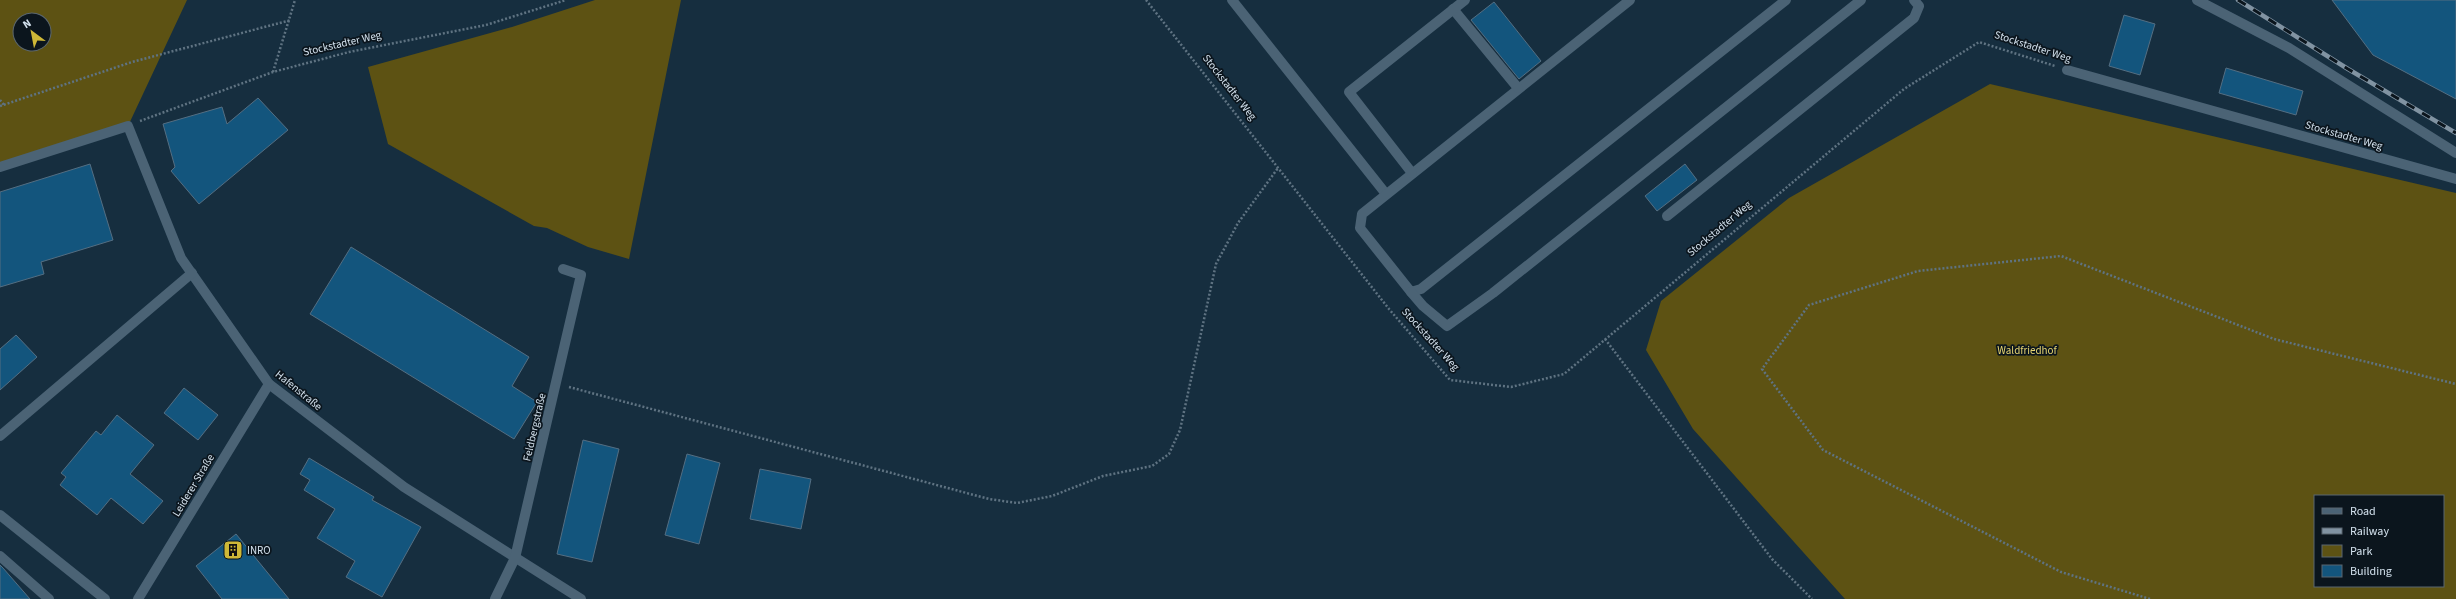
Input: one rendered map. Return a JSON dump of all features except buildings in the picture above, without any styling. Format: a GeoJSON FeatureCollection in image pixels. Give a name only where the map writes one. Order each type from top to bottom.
{"type":"FeatureCollection","features":[{"type":"Feature","properties":{"kind":"street"},"geometry":{"type":"LineString","coordinates":[[1232,0],[1386,194]]}},
{"type":"Feature","properties":{"kind":"street"},"geometry":{"type":"LineString","coordinates":[[1412,173],[1349,92],[1465,0]]}},
{"type":"Feature","properties":{"kind":"street"},"geometry":{"type":"LineString","coordinates":[[1630,0],[1362,214],[1360,228],[1423,306],[1447,326],[1499,288],[1861,0]]}},
{"type":"Feature","properties":{"kind":"street"},"geometry":{"type":"LineString","coordinates":[[1411,292],[1421,289],[1786,0]]}},
{"type":"Feature","properties":{"kind":"street"},"geometry":{"type":"LineString","coordinates":[[1667,216],[1914,18],[1919,6],[1914,0]]}},
{"type":"Feature","properties":{"kind":"street"},"geometry":{"type":"LineString","coordinates":[[2197,0],[2289,48],[2456,153]]}},
{"type":"Feature","properties":{"kind":"street"},"geometry":{"type":"LineString","coordinates":[[1453,9],[1518,88]]}},
{"type":"Feature","properties":{"kind":"street","name":"Stockstadter Weg"},"geometry":{"type":"LineString","coordinates":[[2067,70],[2456,179]]}},
{"type":"Feature","properties":{"kind":"street"},"geometry":{"type":"LineString","coordinates":[[0,167],[128,126]]}},
{"type":"Feature","properties":{"kind":"street","name":"Hafenstraße"},"geometry":{"type":"LineString","coordinates":[[128,126],[181,258],[269,384],[404,487],[581,599]]}},
{"type":"Feature","properties":{"kind":"street","name":"Feldbergstraße"},"geometry":{"type":"LineString","coordinates":[[494,599],[515,558],[557,384],[580,275],[563,270]]}},
{"type":"Feature","properties":{"kind":"street"},"geometry":{"type":"LineString","coordinates":[[0,436],[192,273]]}},
{"type":"Feature","properties":{"kind":"street","name":"Leiderer Straße"},"geometry":{"type":"LineString","coordinates":[[138,599],[269,384]]}},
{"type":"Feature","properties":{"kind":"street"},"geometry":{"type":"LineString","coordinates":[[0,515],[105,599]]}},
{"type":"Feature","properties":{"kind":"street"},"geometry":{"type":"LineString","coordinates":[[0,556],[49,599]]}},
{"type":"Feature","properties":{"kind":"path"},"geometry":{"type":"LineString","coordinates":[[273,72],[291,20],[295,0]]}},
{"type":"Feature","properties":{"kind":"path","name":"Stockstadter Weg"},"geometry":{"type":"LineString","coordinates":[[128,126],[273,72],[348,52],[486,24],[566,0]]}},
{"type":"Feature","properties":{"kind":"path","name":"Stockstadter Weg"},"geometry":{"type":"LineString","coordinates":[[1146,0],[1389,309],[1450,380],[1511,387],[1564,374],[1904,89],[1980,42],[2067,70]]}},
{"type":"Feature","properties":{"kind":"path"},"geometry":{"type":"LineString","coordinates":[[0,106],[132,62],[291,20]]}},
{"type":"Feature","properties":{"kind":"path"},"geometry":{"type":"LineString","coordinates":[[0,100],[4,105]]}},
{"type":"Feature","properties":{"kind":"path"},"geometry":{"type":"LineString","coordinates":[[557,384],[988,499],[1017,503],[1052,496],[1102,476],[1152,466],[1169,454],[1180,430],[1216,264],[1238,223],[1278,168]]}},
{"type":"Feature","properties":{"kind":"path"},"geometry":{"type":"LineString","coordinates":[[2150,599],[2061,572],[1823,450],[1762,369],[1809,305],[1918,271],[2060,256],[2274,339],[2456,384]]}},
{"type":"Feature","properties":{"kind":"path"},"geometry":{"type":"LineString","coordinates":[[1605,339],[1772,559],[1812,599]]}},
{"type":"Feature","properties":{"kind":"green space"},"geometry":{"type":"Polygon","coordinates":[[[0,0],[187,0],[128,126],[0,167],[0,0]]]}},
{"type":"Feature","properties":{"kind":"green space"},"geometry":{"type":"Polygon","coordinates":[[[595,0],[681,0],[629,259],[588,247],[547,228],[534,226],[388,144],[368,67],[512,27],[595,0]]]}},
{"type":"Feature","properties":{"kind":"green space","name":"Waldfriedhof"},"geometry":{"type":"Polygon","coordinates":[[[1990,84],[2456,193],[2456,599],[1845,599],[1693,429],[1646,350],[1661,301],[1789,198],[1990,84]]]}},
{"type":"Feature","properties":{"kind":"railway"},"geometry":{"type":"LineString","coordinates":[[2238,0],[2348,69],[2456,133]]}},
{"type":"Feature","properties":{"kind":"place","name":"INRO"},"geometry":{"type":"Point","coordinates":[233,550]}}]}
